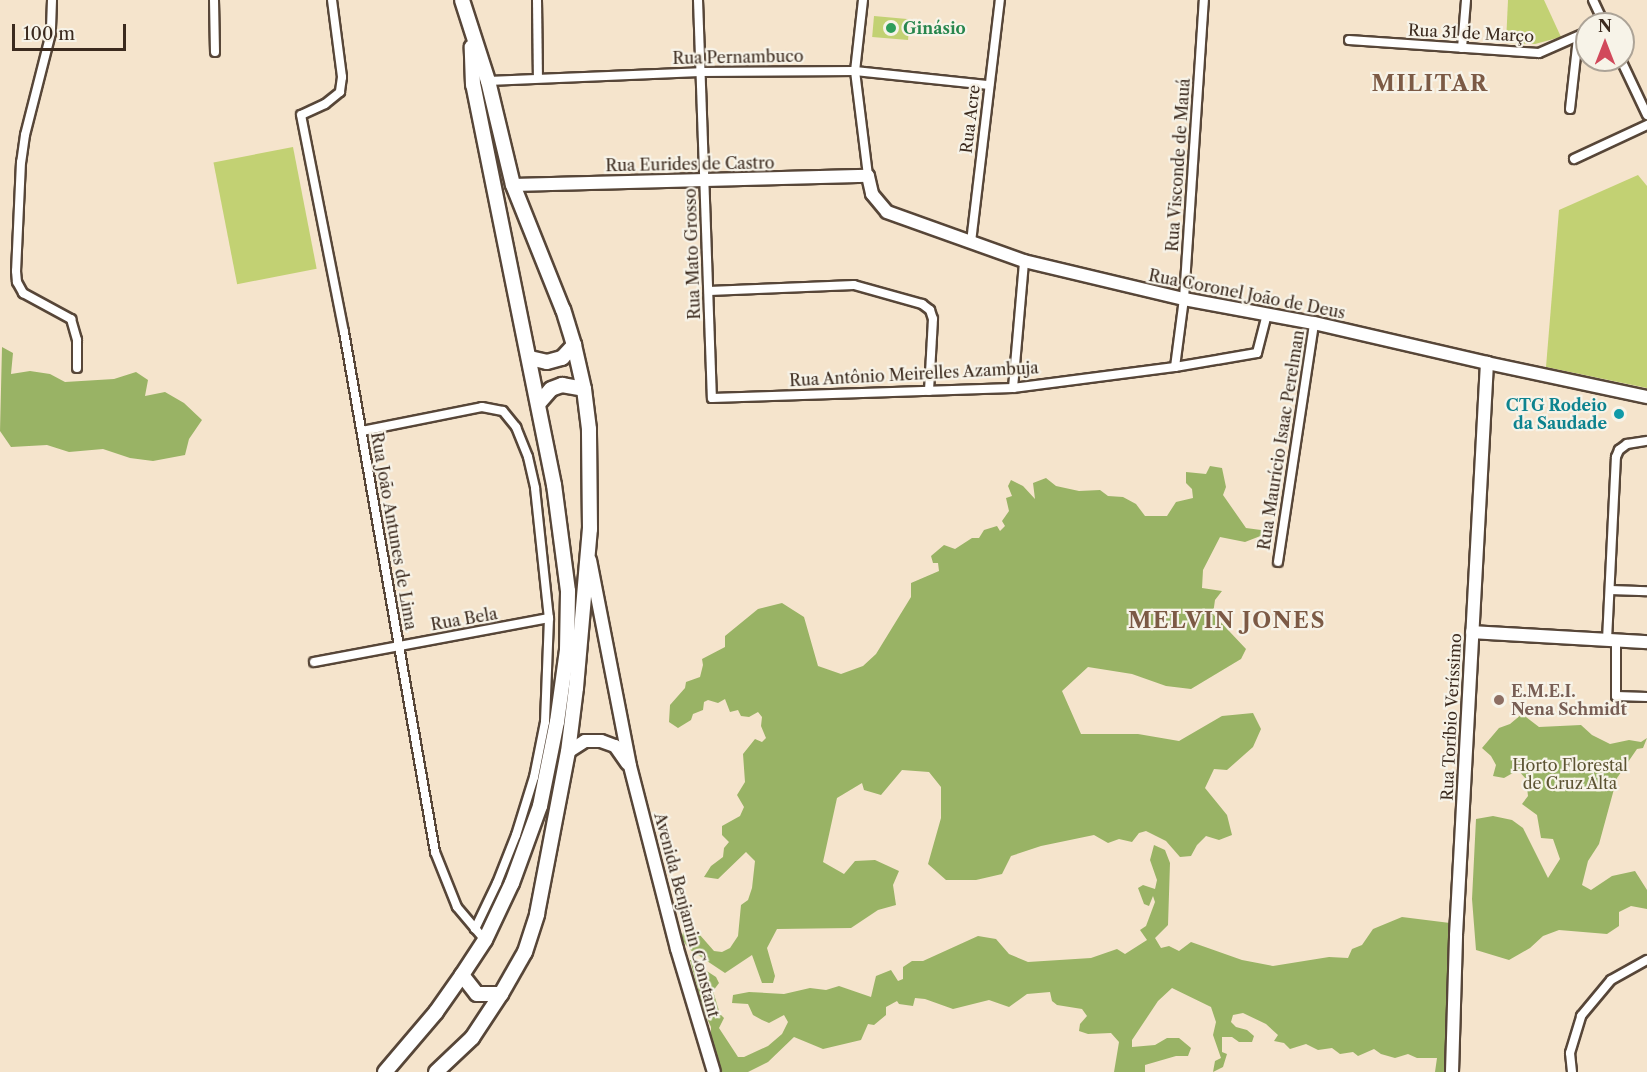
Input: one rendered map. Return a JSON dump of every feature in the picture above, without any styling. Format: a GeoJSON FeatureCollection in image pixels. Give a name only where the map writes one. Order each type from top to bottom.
{"type":"FeatureCollection","features":[{"type":"Feature","properties":{"kind":"main road"},"geometry":{"type":"LineString","coordinates":[[436,1072],[472,1038],[501,994],[525,952],[537,914],[568,752],[589,557],[589,429],[584,389],[574,345],[563,310],[513,185],[488,81],[462,0]]}},
{"type":"Feature","properties":{"kind":"main road"},"geometry":{"type":"LineString","coordinates":[[385,1072],[436,1012],[462,975],[485,940],[512,883],[540,806],[557,722],[567,650],[568,591],[554,485],[473,85],[471,30]]}},
{"type":"Feature","properties":{"kind":"main road"},"geometry":{"type":"LineString","coordinates":[[530,358],[547,362],[562,358],[574,345]]}},
{"type":"Feature","properties":{"kind":"main road"},"geometry":{"type":"LineString","coordinates":[[539,403],[551,389],[562,385],[584,389]]}},
{"type":"Feature","properties":{"kind":"main road"},"geometry":{"type":"LineString","coordinates":[[462,975],[477,994],[501,994]]}},
{"type":"Feature","properties":{"kind":"street"},"geometry":{"type":"LineString","coordinates":[[52,0],[51,33],[25,135],[21,162],[16,271],[17,282],[22,293],[71,319],[77,340],[76,369]]}},
{"type":"Feature","properties":{"kind":"street"},"geometry":{"type":"LineString","coordinates":[[214,0],[215,52]]}},
{"type":"Feature","properties":{"kind":"street","name":"Rua João Antunes de Lima"},"geometry":{"type":"LineString","coordinates":[[332,0],[342,77],[340,92],[325,104],[301,115],[362,430],[435,852],[458,907],[485,940]]}},
{"type":"Feature","properties":{"kind":"street"},"geometry":{"type":"LineString","coordinates":[[537,0],[538,77]]}},
{"type":"Feature","properties":{"kind":"street","name":"Rua Mato Grosso"},"geometry":{"type":"LineString","coordinates":[[698,0],[712,398]]}},
{"type":"Feature","properties":{"kind":"street"},"geometry":{"type":"LineString","coordinates":[[864,0],[855,71],[868,177]]}},
{"type":"Feature","properties":{"kind":"street","name":"Rua Acre"},"geometry":{"type":"LineString","coordinates":[[971,242],[1000,0]]}},
{"type":"Feature","properties":{"kind":"street","name":"Rua Visconde de Mauá"},"geometry":{"type":"LineString","coordinates":[[1175,367],[1184,299],[1204,0]]}},
{"type":"Feature","properties":{"kind":"street"},"geometry":{"type":"LineString","coordinates":[[1462,48],[1466,0]]}},
{"type":"Feature","properties":{"kind":"street","name":"Rua 31 de Março"},"geometry":{"type":"LineString","coordinates":[[1349,40],[1539,53],[1575,39]]}},
{"type":"Feature","properties":{"kind":"street"},"geometry":{"type":"LineString","coordinates":[[1570,109],[1575,65]]}},
{"type":"Feature","properties":{"kind":"street","name":"Rua Pernambuco"},"geometry":{"type":"LineString","coordinates":[[488,81],[538,77],[700,72],[855,71],[989,85]]}},
{"type":"Feature","properties":{"kind":"street"},"geometry":{"type":"LineString","coordinates":[[1627,72],[1647,115]]}},
{"type":"Feature","properties":{"kind":"street"},"geometry":{"type":"LineString","coordinates":[[1574,159],[1647,125]]}},
{"type":"Feature","properties":{"kind":"street","name":"Rua Coronel João de Deus"},"geometry":{"type":"LineString","coordinates":[[868,177],[872,194],[887,213],[1024,261],[1184,299],[1314,323],[1647,397]]}},
{"type":"Feature","properties":{"kind":"street","name":"Rua Eurides de Castro"},"geometry":{"type":"LineString","coordinates":[[513,185],[868,177]]}},
{"type":"Feature","properties":{"kind":"street"},"geometry":{"type":"LineString","coordinates":[[1013,388],[1024,261]]}},
{"type":"Feature","properties":{"kind":"street"},"geometry":{"type":"LineString","coordinates":[[709,291],[854,285],[922,304],[930,310],[933,319],[929,391]]}},
{"type":"Feature","properties":{"kind":"street","name":"Rua Antônio Meirelles Azambuja"},"geometry":{"type":"LineString","coordinates":[[712,398],[1013,388],[1175,367],[1257,353],[1267,314]]}},
{"type":"Feature","properties":{"kind":"street","name":"Rua Maurício Isaac Perelman"},"geometry":{"type":"LineString","coordinates":[[1278,561],[1314,323]]}},
{"type":"Feature","properties":{"kind":"street","name":"Rua Toríbio Veríssimo"},"geometry":{"type":"LineString","coordinates":[[1452,1072],[1456,935],[1487,363]]}},
{"type":"Feature","properties":{"kind":"street"},"geometry":{"type":"LineString","coordinates":[[362,430],[482,406],[503,411],[516,427],[528,457],[535,488],[549,618],[545,722],[534,777],[497,883],[475,929]]}},
{"type":"Feature","properties":{"kind":"street"},"geometry":{"type":"LineString","coordinates":[[1647,441],[1628,444],[1619,450],[1616,457],[1610,590],[1611,641],[1616,696],[1647,697]]}},
{"type":"Feature","properties":{"kind":"street","name":"Avenida Benjamin Constant"},"geometry":{"type":"LineString","coordinates":[[589,557],[630,766],[677,949],[714,1072]]}},
{"type":"Feature","properties":{"kind":"street"},"geometry":{"type":"LineString","coordinates":[[1610,590],[1647,591]]}},
{"type":"Feature","properties":{"kind":"street","name":"Rua Bela"},"geometry":{"type":"LineString","coordinates":[[314,662],[549,618]]}},
{"type":"Feature","properties":{"kind":"street"},"geometry":{"type":"LineString","coordinates":[[1472,632],[1647,642]]}},
{"type":"Feature","properties":{"kind":"street","name":"Avenida Benjamin Constant"},"geometry":{"type":"LineString","coordinates":[[568,752],[585,741],[601,741],[615,746],[630,766]]}},
{"type":"Feature","properties":{"kind":"street"},"geometry":{"type":"LineString","coordinates":[[1572,1072],[1570,1053],[1581,1016],[1611,980],[1647,960]]}},
{"type":"Feature","properties":{"kind":"green space"},"geometry":{"type":"Polygon","coordinates":[[[1508,0],[1544,0],[1561,37],[1535,44],[1506,43],[1508,0]]]}},
{"type":"Feature","properties":{"kind":"green space","name":"Ginásio"},"geometry":{"type":"Polygon","coordinates":[[[874,16],[910,19],[908,40],[872,37],[874,16]]]}},
{"type":"Feature","properties":{"kind":"green space"},"geometry":{"type":"Polygon","coordinates":[[[293,147],[317,269],[237,284],[213,162],[293,147]]]}},
{"type":"Feature","properties":{"kind":"green space"},"geometry":{"type":"Polygon","coordinates":[[[1638,175],[1647,186],[1647,388],[1546,367],[1559,210],[1638,175]]]}},
{"type":"Feature","properties":{"kind":"green space"},"geometry":{"type":"Polygon","coordinates":[[[2,347],[13,353],[11,374],[30,371],[50,374],[65,382],[114,379],[136,372],[148,380],[145,396],[165,392],[184,403],[202,420],[189,439],[185,455],[153,461],[130,458],[103,449],[69,452],[47,445],[11,447],[0,431],[2,347]]]}},
{"type":"Feature","properties":{"kind":"green space"},"geometry":{"type":"Polygon","coordinates":[[[1210,466],[1222,468],[1226,487],[1223,495],[1246,528],[1261,530],[1263,535],[1245,542],[1220,537],[1203,570],[1202,588],[1222,591],[1215,600],[1213,614],[1246,649],[1241,659],[1191,689],[1166,686],[1132,674],[1088,667],[1062,691],[1081,734],[1138,734],[1179,741],[1222,716],[1253,713],[1261,729],[1253,747],[1227,770],[1214,769],[1205,788],[1227,815],[1232,835],[1219,840],[1206,836],[1191,856],[1180,857],[1166,841],[1146,831],[1139,833],[1132,842],[1119,839],[1108,843],[1094,835],[1041,846],[1011,856],[1002,874],[976,880],[946,880],[928,864],[941,818],[941,787],[929,772],[902,770],[881,795],[864,790],[862,783],[837,798],[823,862],[844,874],[855,861],[875,860],[899,871],[893,885],[896,905],[878,910],[851,928],[777,929],[767,948],[775,976],[773,983],[762,983],[752,955],[725,973],[689,949],[681,938],[685,928],[692,926],[714,951],[722,952],[730,948],[738,936],[741,905],[748,900],[752,888],[755,861],[746,852],[718,879],[704,877],[711,866],[723,857],[724,848],[729,842],[722,835],[722,826],[740,816],[744,807],[737,795],[745,782],[743,754],[755,739],[762,742],[766,738],[761,726],[762,717],[758,712],[749,717],[741,716],[738,710],[730,712],[725,699],[718,703],[708,700],[704,702],[703,710],[693,714],[691,720],[678,728],[669,722],[670,705],[685,688],[686,682],[700,677],[702,659],[725,647],[725,636],[758,609],[782,603],[804,617],[818,666],[841,674],[863,666],[876,654],[911,597],[911,583],[939,571],[938,563],[933,563],[931,556],[944,545],[955,549],[972,538],[979,538],[984,530],[997,526],[1000,531],[1005,526],[1002,521],[1009,511],[1006,498],[1012,496],[1008,486],[1011,480],[1023,486],[1035,499],[1033,483],[1046,478],[1056,486],[1079,491],[1100,490],[1108,496],[1123,497],[1136,504],[1145,516],[1167,516],[1176,502],[1193,498],[1192,489],[1186,483],[1186,472],[1206,474],[1210,466]]]}},
{"type":"Feature","properties":{"kind":"green space","name":"Horto Florestal de Cruz Alta"},"geometry":{"type":"Polygon","coordinates":[[[1522,714],[1539,727],[1581,725],[1592,735],[1610,744],[1629,740],[1641,742],[1647,738],[1643,748],[1637,749],[1617,778],[1599,844],[1588,861],[1582,885],[1591,890],[1612,876],[1635,871],[1647,890],[1647,909],[1631,906],[1619,912],[1619,926],[1607,934],[1559,930],[1543,936],[1530,948],[1509,960],[1476,950],[1472,899],[1476,819],[1493,816],[1512,820],[1523,828],[1548,878],[1560,859],[1553,839],[1541,838],[1537,815],[1522,804],[1528,796],[1526,779],[1518,770],[1504,778],[1493,776],[1496,765],[1491,756],[1482,748],[1499,728],[1510,724],[1522,714]]]}},
{"type":"Feature","properties":{"kind":"green space"},"geometry":{"type":"Polygon","coordinates":[[[1154,845],[1165,850],[1170,863],[1168,925],[1155,938],[1161,948],[1169,946],[1179,951],[1191,942],[1242,960],[1273,966],[1329,957],[1348,958],[1352,949],[1362,945],[1373,929],[1402,917],[1450,923],[1450,1049],[1445,1072],[1435,1072],[1437,1058],[1417,1058],[1408,1054],[1395,1058],[1381,1054],[1374,1049],[1358,1056],[1353,1052],[1340,1054],[1332,1048],[1318,1050],[1306,1044],[1290,1049],[1284,1043],[1274,1041],[1278,1035],[1266,1024],[1243,1013],[1233,1015],[1231,1022],[1254,1036],[1252,1042],[1239,1042],[1232,1037],[1222,1037],[1222,1052],[1227,1054],[1223,1067],[1213,1072],[1215,1061],[1221,1058],[1213,1035],[1216,1022],[1211,1007],[1172,988],[1158,1001],[1132,1040],[1132,1047],[1155,1045],[1167,1038],[1179,1038],[1191,1048],[1188,1056],[1176,1056],[1145,1065],[1145,1072],[1114,1072],[1119,1042],[1111,1033],[1088,1034],[1079,1031],[1080,1024],[1087,1016],[1082,1009],[1057,1005],[1052,1001],[1050,992],[1027,994],[1009,1007],[989,1000],[953,1009],[925,999],[915,998],[913,1006],[899,1004],[897,1001],[886,1007],[886,1015],[874,1025],[868,1024],[861,1040],[823,1049],[794,1037],[768,1062],[748,1072],[719,1072],[711,1044],[711,1027],[704,1012],[690,960],[696,960],[699,966],[716,977],[719,983],[713,991],[720,1014],[724,1018],[719,1028],[738,1057],[744,1057],[768,1046],[782,1034],[788,1022],[784,1015],[769,1023],[762,1020],[753,1015],[748,1004],[732,1003],[733,995],[749,992],[784,994],[810,988],[826,990],[839,986],[871,997],[876,976],[891,970],[898,981],[903,979],[903,967],[912,961],[923,961],[978,936],[996,939],[1009,954],[1028,962],[1091,958],[1117,949],[1125,954],[1147,940],[1140,930],[1146,926],[1155,902],[1153,896],[1149,906],[1144,904],[1138,888],[1143,885],[1155,889],[1157,880],[1150,860],[1154,845]]]}},
{"type":"Feature","properties":{"kind":"place","name":"Ginásio"},"geometry":{"type":"Point","coordinates":[891,28]}},
{"type":"Feature","properties":{"kind":"place","name":"CTG Rodeio da Saudade"},"geometry":{"type":"Point","coordinates":[1619,414]}},
{"type":"Feature","properties":{"kind":"place","name":"E.M.E.I. Nena Schmidt"},"geometry":{"type":"Point","coordinates":[1499,700]}},
{"type":"Feature","properties":{"kind":"district","name":"MILITAR"},"geometry":{"type":"Point","coordinates":[1430,84]}},
{"type":"Feature","properties":{"kind":"district","name":"MELVIN JONES"},"geometry":{"type":"Point","coordinates":[1227,621]}}]}
